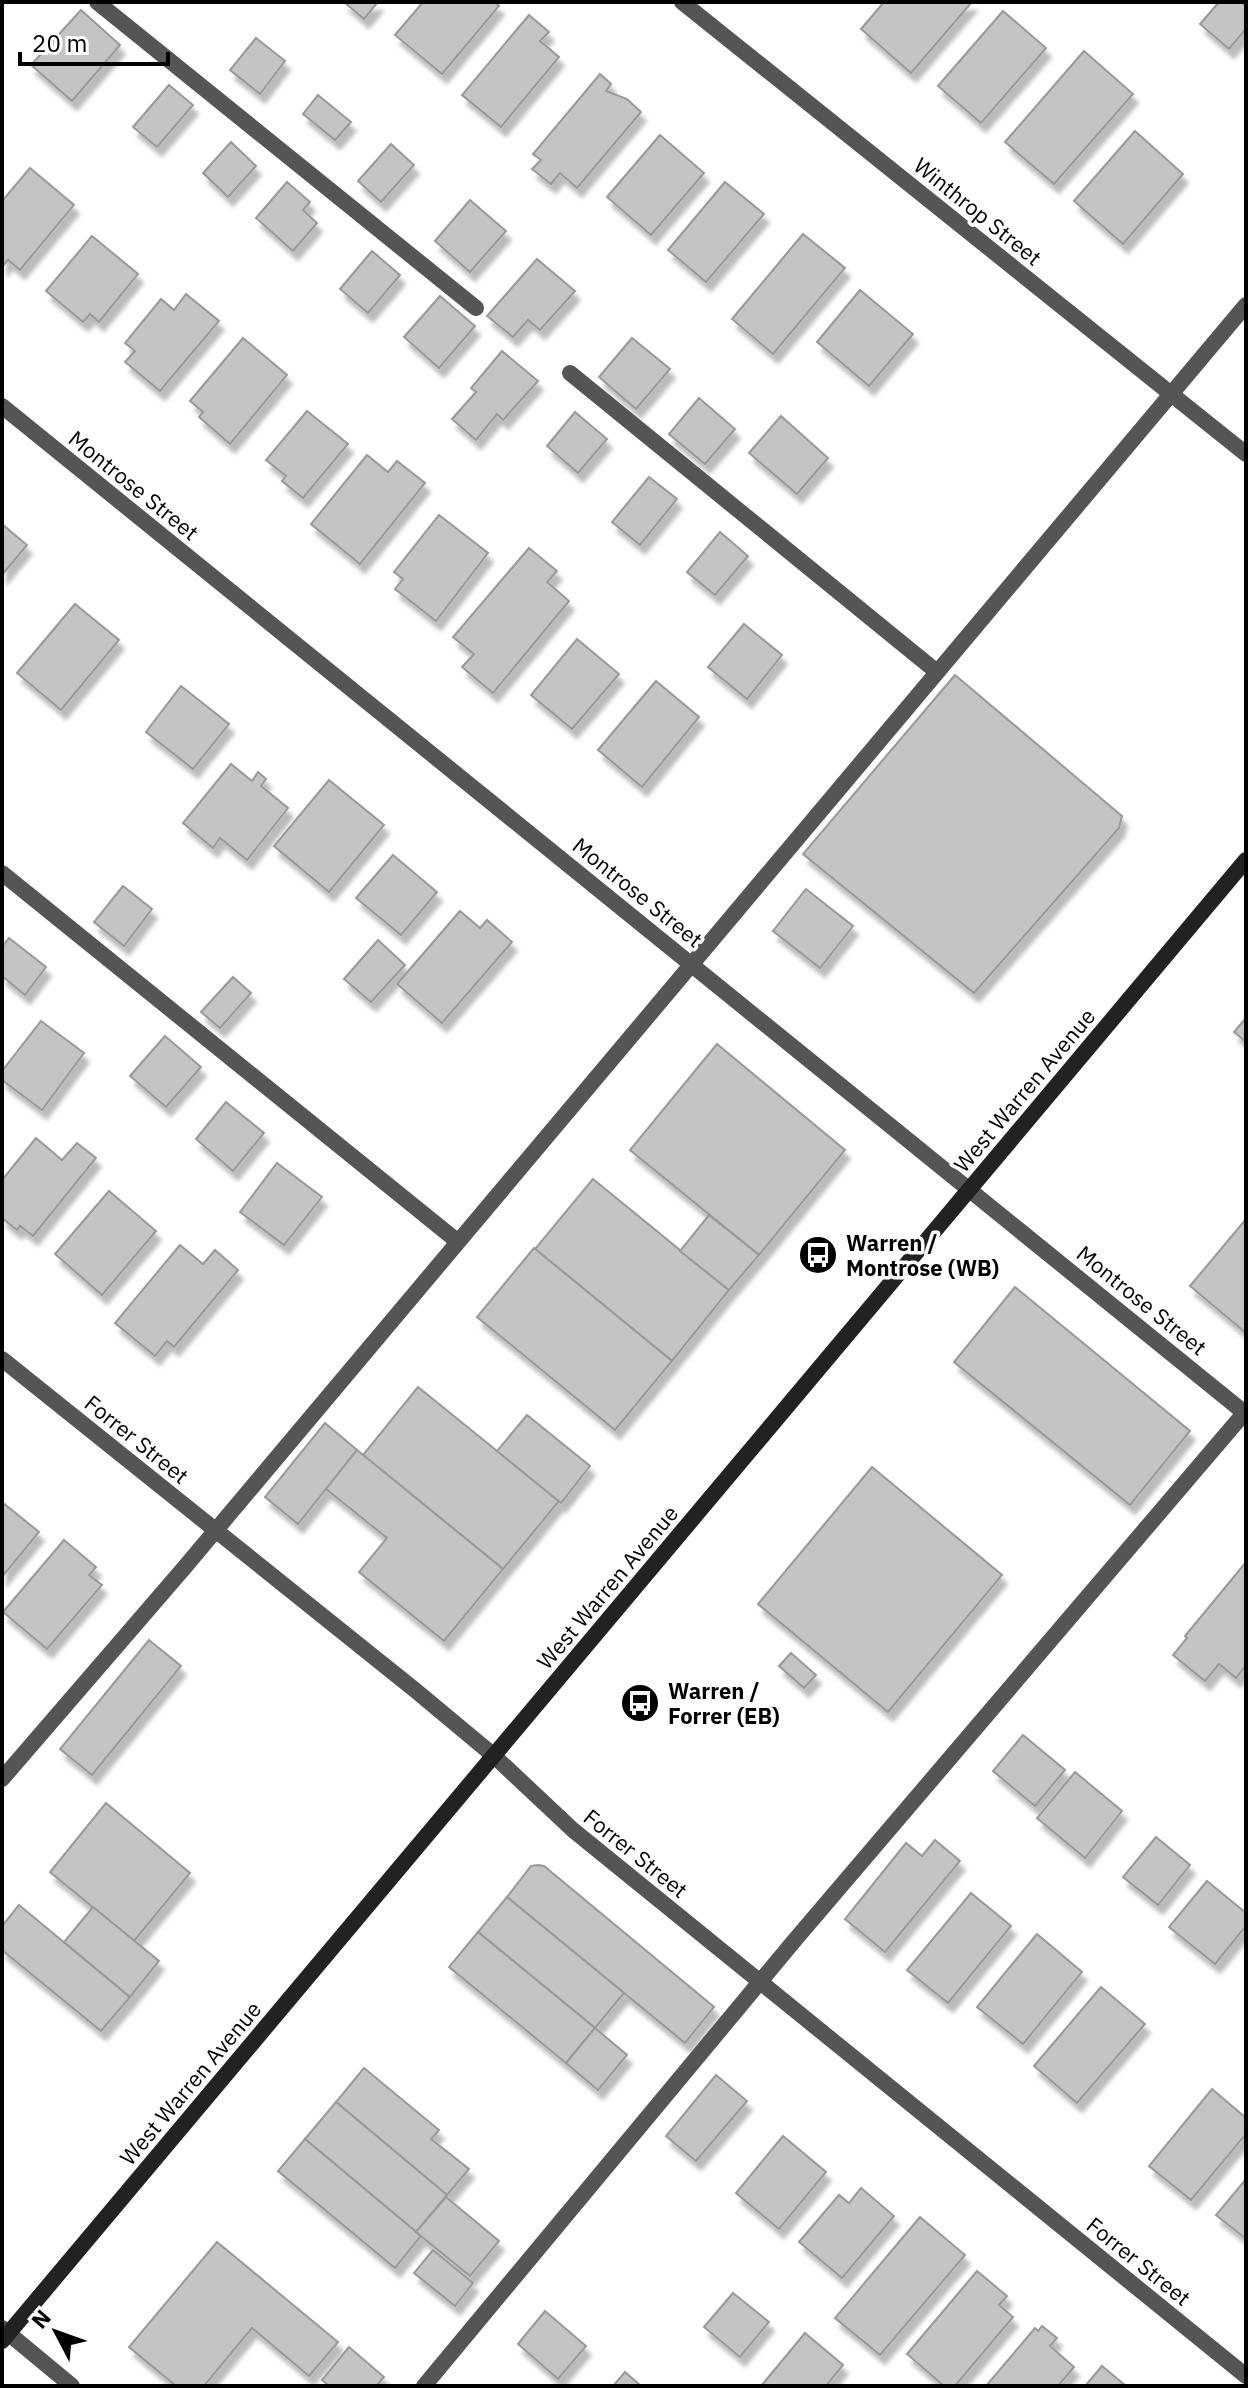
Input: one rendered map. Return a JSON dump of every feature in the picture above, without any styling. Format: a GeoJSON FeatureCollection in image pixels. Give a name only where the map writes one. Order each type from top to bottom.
{"type":"FeatureCollection","features":[{"type":"Feature","properties":{"kind":"main road","name":"West Warren Avenue"},"geometry":{"type":"LineString","coordinates":[[4,2334],[1246,860]]}},
{"type":"Feature","properties":{"kind":"street"},"geometry":{"type":"LineString","coordinates":[[97,2],[476,308]]}},
{"type":"Feature","properties":{"kind":"street","name":"Winthrop Street"},"geometry":{"type":"LineString","coordinates":[[682,2],[1246,454]]}},
{"type":"Feature","properties":{"kind":"street"},"geometry":{"type":"LineString","coordinates":[[2,1779],[1246,305]]}},
{"type":"Feature","properties":{"kind":"street"},"geometry":{"type":"LineString","coordinates":[[570,373],[937,672]]}},
{"type":"Feature","properties":{"kind":"street","name":"Montrose Street"},"geometry":{"type":"LineString","coordinates":[[2,406],[1246,1412]]}},
{"type":"Feature","properties":{"kind":"street"},"geometry":{"type":"LineString","coordinates":[[2,873],[457,1241]]}},
{"type":"Feature","properties":{"kind":"street","name":"Forrer Street"},"geometry":{"type":"LineString","coordinates":[[2,1359],[493,1755],[573,1830],[1246,2376]]}},
{"type":"Feature","properties":{"kind":"street"},"geometry":{"type":"LineString","coordinates":[[424,2386],[760,1981],[1246,1412]]}},
{"type":"Feature","properties":{"kind":"street"},"geometry":{"type":"LineString","coordinates":[[4,2334],[72,2386]]}},
{"type":"Feature","properties":{"kind":"building"},"geometry":{"type":"Polygon","coordinates":[[[344,2],[378,2],[364,19],[344,2]]]}},
{"type":"Feature","properties":{"kind":"building"},"geometry":{"type":"Polygon","coordinates":[[[423,2],[494,2],[499,6],[442,74],[395,35],[423,2]]]}},
{"type":"Feature","properties":{"kind":"building"},"geometry":{"type":"Polygon","coordinates":[[[884,2],[972,2],[911,73],[861,29],[884,2]]]}},
{"type":"Feature","properties":{"kind":"building"},"geometry":{"type":"Polygon","coordinates":[[[1219,2],[1241,2],[1246,6],[1246,29],[1229,49],[1200,24],[1219,2]]]}},
{"type":"Feature","properties":{"kind":"building"},"geometry":{"type":"Polygon","coordinates":[[[81,10],[120,45],[72,101],[31,65],[81,10]]]}},
{"type":"Feature","properties":{"kind":"building"},"geometry":{"type":"Polygon","coordinates":[[[1003,11],[1046,48],[981,123],[938,86],[1003,11]]]}},
{"type":"Feature","properties":{"kind":"building"},"geometry":{"type":"Polygon","coordinates":[[[529,15],[549,32],[540,41],[559,57],[501,127],[462,95],[529,15]]]}},
{"type":"Feature","properties":{"kind":"building"},"geometry":{"type":"Polygon","coordinates":[[[256,38],[285,61],[260,94],[230,70],[256,38]]]}},
{"type":"Feature","properties":{"kind":"building"},"geometry":{"type":"Polygon","coordinates":[[[1084,51],[1133,94],[1054,184],[1005,142],[1084,51]]]}},
{"type":"Feature","properties":{"kind":"building"},"geometry":{"type":"Polygon","coordinates":[[[600,74],[611,84],[606,91],[627,99],[641,112],[577,188],[560,173],[551,184],[532,169],[541,160],[533,154],[600,74]]]}},
{"type":"Feature","properties":{"kind":"building"},"geometry":{"type":"Polygon","coordinates":[[[169,85],[193,105],[157,147],[133,127],[169,85]]]}},
{"type":"Feature","properties":{"kind":"building"},"geometry":{"type":"Polygon","coordinates":[[[318,95],[351,122],[335,140],[303,114],[318,95]]]}},
{"type":"Feature","properties":{"kind":"building"},"geometry":{"type":"Polygon","coordinates":[[[1135,131],[1183,174],[1123,244],[1074,201],[1135,131]]]}},
{"type":"Feature","properties":{"kind":"building"},"geometry":{"type":"Polygon","coordinates":[[[660,135],[704,173],[651,235],[607,197],[660,135]]]}},
{"type":"Feature","properties":{"kind":"building"},"geometry":{"type":"Polygon","coordinates":[[[231,142],[256,166],[228,197],[203,173],[231,142]]]}},
{"type":"Feature","properties":{"kind":"building"},"geometry":{"type":"Polygon","coordinates":[[[391,144],[414,165],[381,202],[358,181],[391,144]]]}},
{"type":"Feature","properties":{"kind":"building"},"geometry":{"type":"Polygon","coordinates":[[[30,168],[74,205],[20,270],[8,260],[2,267],[2,201],[30,168]]]}},
{"type":"Feature","properties":{"kind":"building"},"geometry":{"type":"Polygon","coordinates":[[[287,182],[310,202],[303,210],[317,223],[293,251],[256,218],[287,182]]]}},
{"type":"Feature","properties":{"kind":"building"},"geometry":{"type":"Polygon","coordinates":[[[725,182],[764,214],[706,282],[668,250],[725,182]]]}},
{"type":"Feature","properties":{"kind":"building"},"geometry":{"type":"Polygon","coordinates":[[[470,200],[506,231],[470,272],[435,241],[470,200]]]}},
{"type":"Feature","properties":{"kind":"building"},"geometry":{"type":"Polygon","coordinates":[[[803,234],[845,268],[773,354],[732,319],[803,234]]]}},
{"type":"Feature","properties":{"kind":"building"},"geometry":{"type":"Polygon","coordinates":[[[92,236],[138,274],[99,322],[90,314],[83,322],[46,291],[92,236]]]}},
{"type":"Feature","properties":{"kind":"building"},"geometry":{"type":"Polygon","coordinates":[[[372,251],[400,275],[368,313],[340,289],[372,251]]]}},
{"type":"Feature","properties":{"kind":"building"},"geometry":{"type":"Polygon","coordinates":[[[537,259],[575,291],[540,330],[528,320],[513,337],[487,316],[537,259]]]}},
{"type":"Feature","properties":{"kind":"building"},"geometry":{"type":"Polygon","coordinates":[[[860,290],[913,334],[869,386],[817,342],[860,290]]]}},
{"type":"Feature","properties":{"kind":"building"},"geometry":{"type":"Polygon","coordinates":[[[186,294],[219,321],[160,391],[125,362],[135,351],[125,343],[161,299],[174,310],[186,294]]]}},
{"type":"Feature","properties":{"kind":"building"},"geometry":{"type":"Polygon","coordinates":[[[440,296],[475,326],[439,368],[404,337],[440,296]]]}},
{"type":"Feature","properties":{"kind":"building"},"geometry":{"type":"Polygon","coordinates":[[[243,338],[287,375],[230,444],[199,417],[203,412],[190,401],[243,338]]]}},
{"type":"Feature","properties":{"kind":"building"},"geometry":{"type":"Polygon","coordinates":[[[632,338],[670,369],[636,409],[599,377],[632,338]]]}},
{"type":"Feature","properties":{"kind":"building"},"geometry":{"type":"Polygon","coordinates":[[[502,351],[538,381],[503,420],[497,414],[476,440],[452,419],[476,392],[471,388],[502,351]]]}},
{"type":"Feature","properties":{"kind":"building"},"geometry":{"type":"Polygon","coordinates":[[[699,398],[735,429],[705,464],[669,434],[699,398]]]}},
{"type":"Feature","properties":{"kind":"building"},"geometry":{"type":"Polygon","coordinates":[[[307,411],[348,444],[303,498],[282,481],[286,476],[266,460],[307,411]]]}},
{"type":"Feature","properties":{"kind":"building"},"geometry":{"type":"Polygon","coordinates":[[[575,412],[607,439],[578,473],[547,446],[575,412]]]}},
{"type":"Feature","properties":{"kind":"building"},"geometry":{"type":"Polygon","coordinates":[[[781,416],[828,458],[797,494],[749,453],[781,416]]]}},
{"type":"Feature","properties":{"kind":"building"},"geometry":{"type":"Polygon","coordinates":[[[367,455],[388,472],[397,461],[425,483],[360,564],[311,524],[367,455]]]}},
{"type":"Feature","properties":{"kind":"building"},"geometry":{"type":"Polygon","coordinates":[[[649,477],[677,499],[640,545],[612,522],[649,477]]]}},
{"type":"Feature","properties":{"kind":"building"},"geometry":{"type":"Polygon","coordinates":[[[439,515],[488,553],[436,621],[395,589],[403,579],[394,572],[439,515]]]}},
{"type":"Feature","properties":{"kind":"building"},"geometry":{"type":"Polygon","coordinates":[[[2,524],[27,545],[2,575],[2,524]]]}},
{"type":"Feature","properties":{"kind":"building"},"geometry":{"type":"Polygon","coordinates":[[[720,532],[748,556],[715,595],[687,572],[720,532]]]}},
{"type":"Feature","properties":{"kind":"building"},"geometry":{"type":"Polygon","coordinates":[[[529,548],[557,571],[547,582],[569,601],[493,693],[462,667],[474,654],[453,637],[529,548]]]}},
{"type":"Feature","properties":{"kind":"building"},"geometry":{"type":"Polygon","coordinates":[[[75,604],[119,640],[61,710],[17,673],[75,604]]]}},
{"type":"Feature","properties":{"kind":"building"},"geometry":{"type":"Polygon","coordinates":[[[744,624],[782,655],[747,699],[708,667],[744,624]]]}},
{"type":"Feature","properties":{"kind":"building"},"geometry":{"type":"Polygon","coordinates":[[[577,639],[619,674],[572,729],[531,695],[577,639]]]}},
{"type":"Feature","properties":{"kind":"building"},"geometry":{"type":"Polygon","coordinates":[[[955,675],[1122,816],[1119,828],[974,993],[803,854],[955,675]]]}},
{"type":"Feature","properties":{"kind":"building"},"geometry":{"type":"Polygon","coordinates":[[[656,681],[699,717],[642,787],[598,750],[656,681]]]}},
{"type":"Feature","properties":{"kind":"building"},"geometry":{"type":"Polygon","coordinates":[[[181,686],[229,724],[193,769],[146,732],[181,686]]]}},
{"type":"Feature","properties":{"kind":"building"},"geometry":{"type":"Polygon","coordinates":[[[231,764],[252,781],[258,772],[266,779],[261,786],[288,808],[247,860],[220,838],[213,848],[183,823],[231,764]]]}},
{"type":"Feature","properties":{"kind":"building"},"geometry":{"type":"Polygon","coordinates":[[[329,780],[384,825],[329,892],[274,846],[329,780]]]}},
{"type":"Feature","properties":{"kind":"building"},"geometry":{"type":"Polygon","coordinates":[[[393,855],[437,892],[401,935],[356,898],[393,855]]]}},
{"type":"Feature","properties":{"kind":"building"},"geometry":{"type":"Polygon","coordinates":[[[123,886],[152,909],[124,946],[94,922],[123,886]]]}},
{"type":"Feature","properties":{"kind":"building"},"geometry":{"type":"Polygon","coordinates":[[[806,889],[853,926],[820,968],[773,931],[806,889]]]}},
{"type":"Feature","properties":{"kind":"building"},"geometry":{"type":"Polygon","coordinates":[[[460,911],[480,928],[487,920],[512,942],[442,1023],[397,984],[460,911]]]}},
{"type":"Feature","properties":{"kind":"building"},"geometry":{"type":"Polygon","coordinates":[[[9,938],[46,967],[25,995],[2,976],[2,947],[9,938]]]}},
{"type":"Feature","properties":{"kind":"building"},"geometry":{"type":"Polygon","coordinates":[[[378,940],[405,965],[371,1002],[344,979],[378,940]]]}},
{"type":"Feature","properties":{"kind":"building"},"geometry":{"type":"Polygon","coordinates":[[[233,977],[251,993],[220,1028],[201,1012],[233,977]]]}},
{"type":"Feature","properties":{"kind":"building"},"geometry":{"type":"Polygon","coordinates":[[[1246,1018],[1246,1042],[1234,1032],[1246,1018]]]}},
{"type":"Feature","properties":{"kind":"building"},"geometry":{"type":"Polygon","coordinates":[[[41,1021],[84,1053],[42,1110],[2,1080],[2,1071],[41,1021]]]}},
{"type":"Feature","properties":{"kind":"building"},"geometry":{"type":"Polygon","coordinates":[[[165,1036],[201,1067],[166,1107],[130,1076],[165,1036]]]}},
{"type":"Feature","properties":{"kind":"building"},"geometry":{"type":"Polygon","coordinates":[[[717,1044],[845,1150],[759,1255],[630,1150],[717,1044]]]}},
{"type":"Feature","properties":{"kind":"building"},"geometry":{"type":"Polygon","coordinates":[[[226,1102],[264,1133],[233,1171],[196,1139],[226,1102]]]}},
{"type":"Feature","properties":{"kind":"building"},"geometry":{"type":"Polygon","coordinates":[[[36,1138],[62,1160],[77,1143],[96,1158],[33,1236],[20,1226],[17,1230],[2,1218],[2,1180],[36,1138]]]}},
{"type":"Feature","properties":{"kind":"building"},"geometry":{"type":"Polygon","coordinates":[[[277,1163],[322,1197],[284,1245],[240,1212],[277,1163]]]}},
{"type":"Feature","properties":{"kind":"building"},"geometry":{"type":"Polygon","coordinates":[[[593,1179],[729,1290],[672,1361],[535,1249],[593,1179]]]}},
{"type":"Feature","properties":{"kind":"building"},"geometry":{"type":"Polygon","coordinates":[[[109,1191],[156,1231],[102,1295],[55,1254],[109,1191]]]}},
{"type":"Feature","properties":{"kind":"building"},"geometry":{"type":"Polygon","coordinates":[[[709,1215],[759,1255],[729,1290],[680,1251],[709,1215]]]}},
{"type":"Feature","properties":{"kind":"building"},"geometry":{"type":"Polygon","coordinates":[[[1246,1219],[1246,1333],[1190,1286],[1246,1219]]]}},
{"type":"Feature","properties":{"kind":"building"},"geometry":{"type":"Polygon","coordinates":[[[180,1245],[203,1264],[215,1250],[238,1270],[174,1347],[167,1341],[155,1356],[115,1323],[180,1245]]]}},
{"type":"Feature","properties":{"kind":"building"},"geometry":{"type":"Polygon","coordinates":[[[534,1248],[672,1361],[615,1430],[477,1317],[534,1248]]]}},
{"type":"Feature","properties":{"kind":"building"},"geometry":{"type":"Polygon","coordinates":[[[1015,1287],[1190,1431],[1130,1505],[954,1362],[1015,1287]]]}},
{"type":"Feature","properties":{"kind":"building"},"geometry":{"type":"Polygon","coordinates":[[[418,1387],[559,1501],[503,1569],[363,1455],[418,1387]]]}},
{"type":"Feature","properties":{"kind":"building"},"geometry":{"type":"Polygon","coordinates":[[[527,1415],[590,1466],[561,1503],[497,1451],[527,1415]]]}},
{"type":"Feature","properties":{"kind":"building"},"geometry":{"type":"Polygon","coordinates":[[[325,1423],[357,1450],[298,1524],[265,1497],[325,1423]]]}},
{"type":"Feature","properties":{"kind":"building"},"geometry":{"type":"Polygon","coordinates":[[[357,1450],[503,1569],[444,1641],[359,1572],[387,1538],[326,1489],[357,1450]]]}},
{"type":"Feature","properties":{"kind":"building"},"geometry":{"type":"Polygon","coordinates":[[[872,1467],[1002,1575],[888,1712],[758,1604],[872,1467]]]}},
{"type":"Feature","properties":{"kind":"building"},"geometry":{"type":"Polygon","coordinates":[[[2,1502],[39,1532],[2,1577],[2,1502]]]}},
{"type":"Feature","properties":{"kind":"building"},"geometry":{"type":"Polygon","coordinates":[[[64,1540],[96,1567],[89,1575],[102,1585],[47,1649],[3,1612],[64,1540]]]}},
{"type":"Feature","properties":{"kind":"building"},"geometry":{"type":"Polygon","coordinates":[[[1246,1562],[1246,1665],[1236,1678],[1219,1664],[1205,1681],[1173,1655],[1246,1562]]]}},
{"type":"Feature","properties":{"kind":"building"},"geometry":{"type":"Polygon","coordinates":[[[149,1640],[181,1666],[92,1775],[60,1749],[149,1640]]]}},
{"type":"Feature","properties":{"kind":"building"},"geometry":{"type":"Polygon","coordinates":[[[791,1653],[816,1675],[804,1688],[779,1666],[791,1653]]]}},
{"type":"Feature","properties":{"kind":"building"},"geometry":{"type":"Polygon","coordinates":[[[1023,1735],[1065,1770],[1035,1806],[993,1771],[1023,1735]]]}},
{"type":"Feature","properties":{"kind":"building"},"geometry":{"type":"Polygon","coordinates":[[[1075,1772],[1122,1811],[1085,1858],[1037,1818],[1075,1772]]]}},
{"type":"Feature","properties":{"kind":"building"},"geometry":{"type":"Polygon","coordinates":[[[106,1803],[190,1873],[134,1941],[50,1872],[106,1803]]]}},
{"type":"Feature","properties":{"kind":"building"},"geometry":{"type":"Polygon","coordinates":[[[1156,1837],[1190,1865],[1158,1905],[1123,1877],[1156,1837]]]}},
{"type":"Feature","properties":{"kind":"building"},"geometry":{"type":"Polygon","coordinates":[[[935,1840],[960,1861],[885,1952],[845,1919],[906,1843],[922,1856],[935,1840]]]}},
{"type":"Feature","properties":{"kind":"building"},"geometry":{"type":"Polygon","coordinates":[[[531,1866],[544,1866],[714,2007],[685,2043],[507,1897],[531,1866]]]}},
{"type":"Feature","properties":{"kind":"building"},"geometry":{"type":"Polygon","coordinates":[[[1207,1881],[1246,1913],[1246,1926],[1215,1964],[1169,1927],[1207,1881]]]}},
{"type":"Feature","properties":{"kind":"building"},"geometry":{"type":"Polygon","coordinates":[[[971,1893],[1011,1926],[948,2003],[907,1970],[971,1893]]]}},
{"type":"Feature","properties":{"kind":"building"},"geometry":{"type":"Polygon","coordinates":[[[507,1897],[624,1993],[595,2028],[478,1932],[507,1897]]]}},
{"type":"Feature","properties":{"kind":"building"},"geometry":{"type":"Polygon","coordinates":[[[19,1905],[130,1997],[101,2031],[2,1950],[2,1926],[19,1905]]]}},
{"type":"Feature","properties":{"kind":"building"},"geometry":{"type":"Polygon","coordinates":[[[93,1907],[159,1961],[130,1997],[64,1942],[93,1907]]]}},
{"type":"Feature","properties":{"kind":"building"},"geometry":{"type":"Polygon","coordinates":[[[478,1932],[595,2028],[566,2063],[449,1967],[478,1932]]]}},
{"type":"Feature","properties":{"kind":"building"},"geometry":{"type":"Polygon","coordinates":[[[1037,1934],[1082,1972],[1023,2044],[977,2007],[1037,1934]]]}},
{"type":"Feature","properties":{"kind":"building"},"geometry":{"type":"Polygon","coordinates":[[[1101,1987],[1145,2024],[1077,2103],[1034,2066],[1101,1987]]]}},
{"type":"Feature","properties":{"kind":"building"},"geometry":{"type":"Polygon","coordinates":[[[595,2028],[627,2055],[598,2090],[566,2063],[595,2028]]]}},
{"type":"Feature","properties":{"kind":"building"},"geometry":{"type":"Polygon","coordinates":[[[364,2068],[439,2130],[431,2139],[469,2169],[447,2195],[336,2102],[364,2068]]]}},
{"type":"Feature","properties":{"kind":"building"},"geometry":{"type":"Polygon","coordinates":[[[716,2075],[747,2101],[696,2161],[666,2136],[716,2075]]]}},
{"type":"Feature","properties":{"kind":"building"},"geometry":{"type":"Polygon","coordinates":[[[1212,2089],[1246,2118],[1246,2134],[1191,2200],[1149,2166],[1212,2089]]]}},
{"type":"Feature","properties":{"kind":"building"},"geometry":{"type":"Polygon","coordinates":[[[336,2102],[447,2195],[416,2232],[305,2139],[336,2102]]]}},
{"type":"Feature","properties":{"kind":"building"},"geometry":{"type":"Polygon","coordinates":[[[783,2136],[826,2172],[779,2229],[736,2193],[783,2136]]]}},
{"type":"Feature","properties":{"kind":"building"},"geometry":{"type":"Polygon","coordinates":[[[305,2139],[421,2236],[395,2268],[278,2171],[305,2139]]]}},
{"type":"Feature","properties":{"kind":"building"},"geometry":{"type":"Polygon","coordinates":[[[1246,2179],[1246,2237],[1245,2238],[1216,2215],[1246,2179]]]}},
{"type":"Feature","properties":{"kind":"building"},"geometry":{"type":"Polygon","coordinates":[[[861,2188],[894,2216],[842,2278],[799,2242],[839,2195],[849,2203],[861,2188]]]}},
{"type":"Feature","properties":{"kind":"building"},"geometry":{"type":"Polygon","coordinates":[[[446,2197],[499,2241],[470,2276],[416,2232],[446,2197]]]}},
{"type":"Feature","properties":{"kind":"building"},"geometry":{"type":"Polygon","coordinates":[[[920,2217],[965,2255],[880,2355],[835,2318],[920,2217]]]}},
{"type":"Feature","properties":{"kind":"building"},"geometry":{"type":"Polygon","coordinates":[[[217,2242],[338,2342],[309,2376],[252,2328],[204,2386],[176,2386],[129,2347],[217,2242]]]}},
{"type":"Feature","properties":{"kind":"building"},"geometry":{"type":"Polygon","coordinates":[[[433,2250],[473,2283],[455,2306],[414,2273],[433,2250]]]}},
{"type":"Feature","properties":{"kind":"building"},"geometry":{"type":"Polygon","coordinates":[[[977,2271],[1007,2296],[999,2305],[1013,2317],[955,2386],[944,2386],[907,2354],[977,2271]]]}},
{"type":"Feature","properties":{"kind":"building"},"geometry":{"type":"Polygon","coordinates":[[[733,2293],[769,2322],[740,2357],[704,2327],[733,2293]]]}},
{"type":"Feature","properties":{"kind":"building"},"geometry":{"type":"Polygon","coordinates":[[[545,2311],[586,2346],[558,2379],[518,2344],[545,2311]]]}},
{"type":"Feature","properties":{"kind":"building"},"geometry":{"type":"Polygon","coordinates":[[[1042,2326],[1057,2338],[1050,2346],[1074,2367],[1058,2386],[986,2386],[1035,2328],[1038,2331],[1042,2326]]]}},
{"type":"Feature","properties":{"kind":"building"},"geometry":{"type":"Polygon","coordinates":[[[805,2333],[843,2365],[826,2386],[761,2386],[805,2333]]]}},
{"type":"Feature","properties":{"kind":"building"},"geometry":{"type":"Polygon","coordinates":[[[349,2347],[384,2377],[376,2386],[329,2386],[322,2380],[349,2347]]]}},
{"type":"Feature","properties":{"kind":"building"},"geometry":{"type":"Polygon","coordinates":[[[1102,2366],[1126,2386],[1085,2386],[1102,2366]]]}},
{"type":"Feature","properties":{"kind":"building"},"geometry":{"type":"Polygon","coordinates":[[[625,2372],[641,2386],[613,2386],[625,2372]]]}},
{"type":"Feature","properties":{"kind":"place","name":"Warren / Montrose (WB)"},"geometry":{"type":"Point","coordinates":[818,1255]}},
{"type":"Feature","properties":{"kind":"place","name":"Warren / Forrer (EB)"},"geometry":{"type":"Point","coordinates":[640,1703]}}]}
